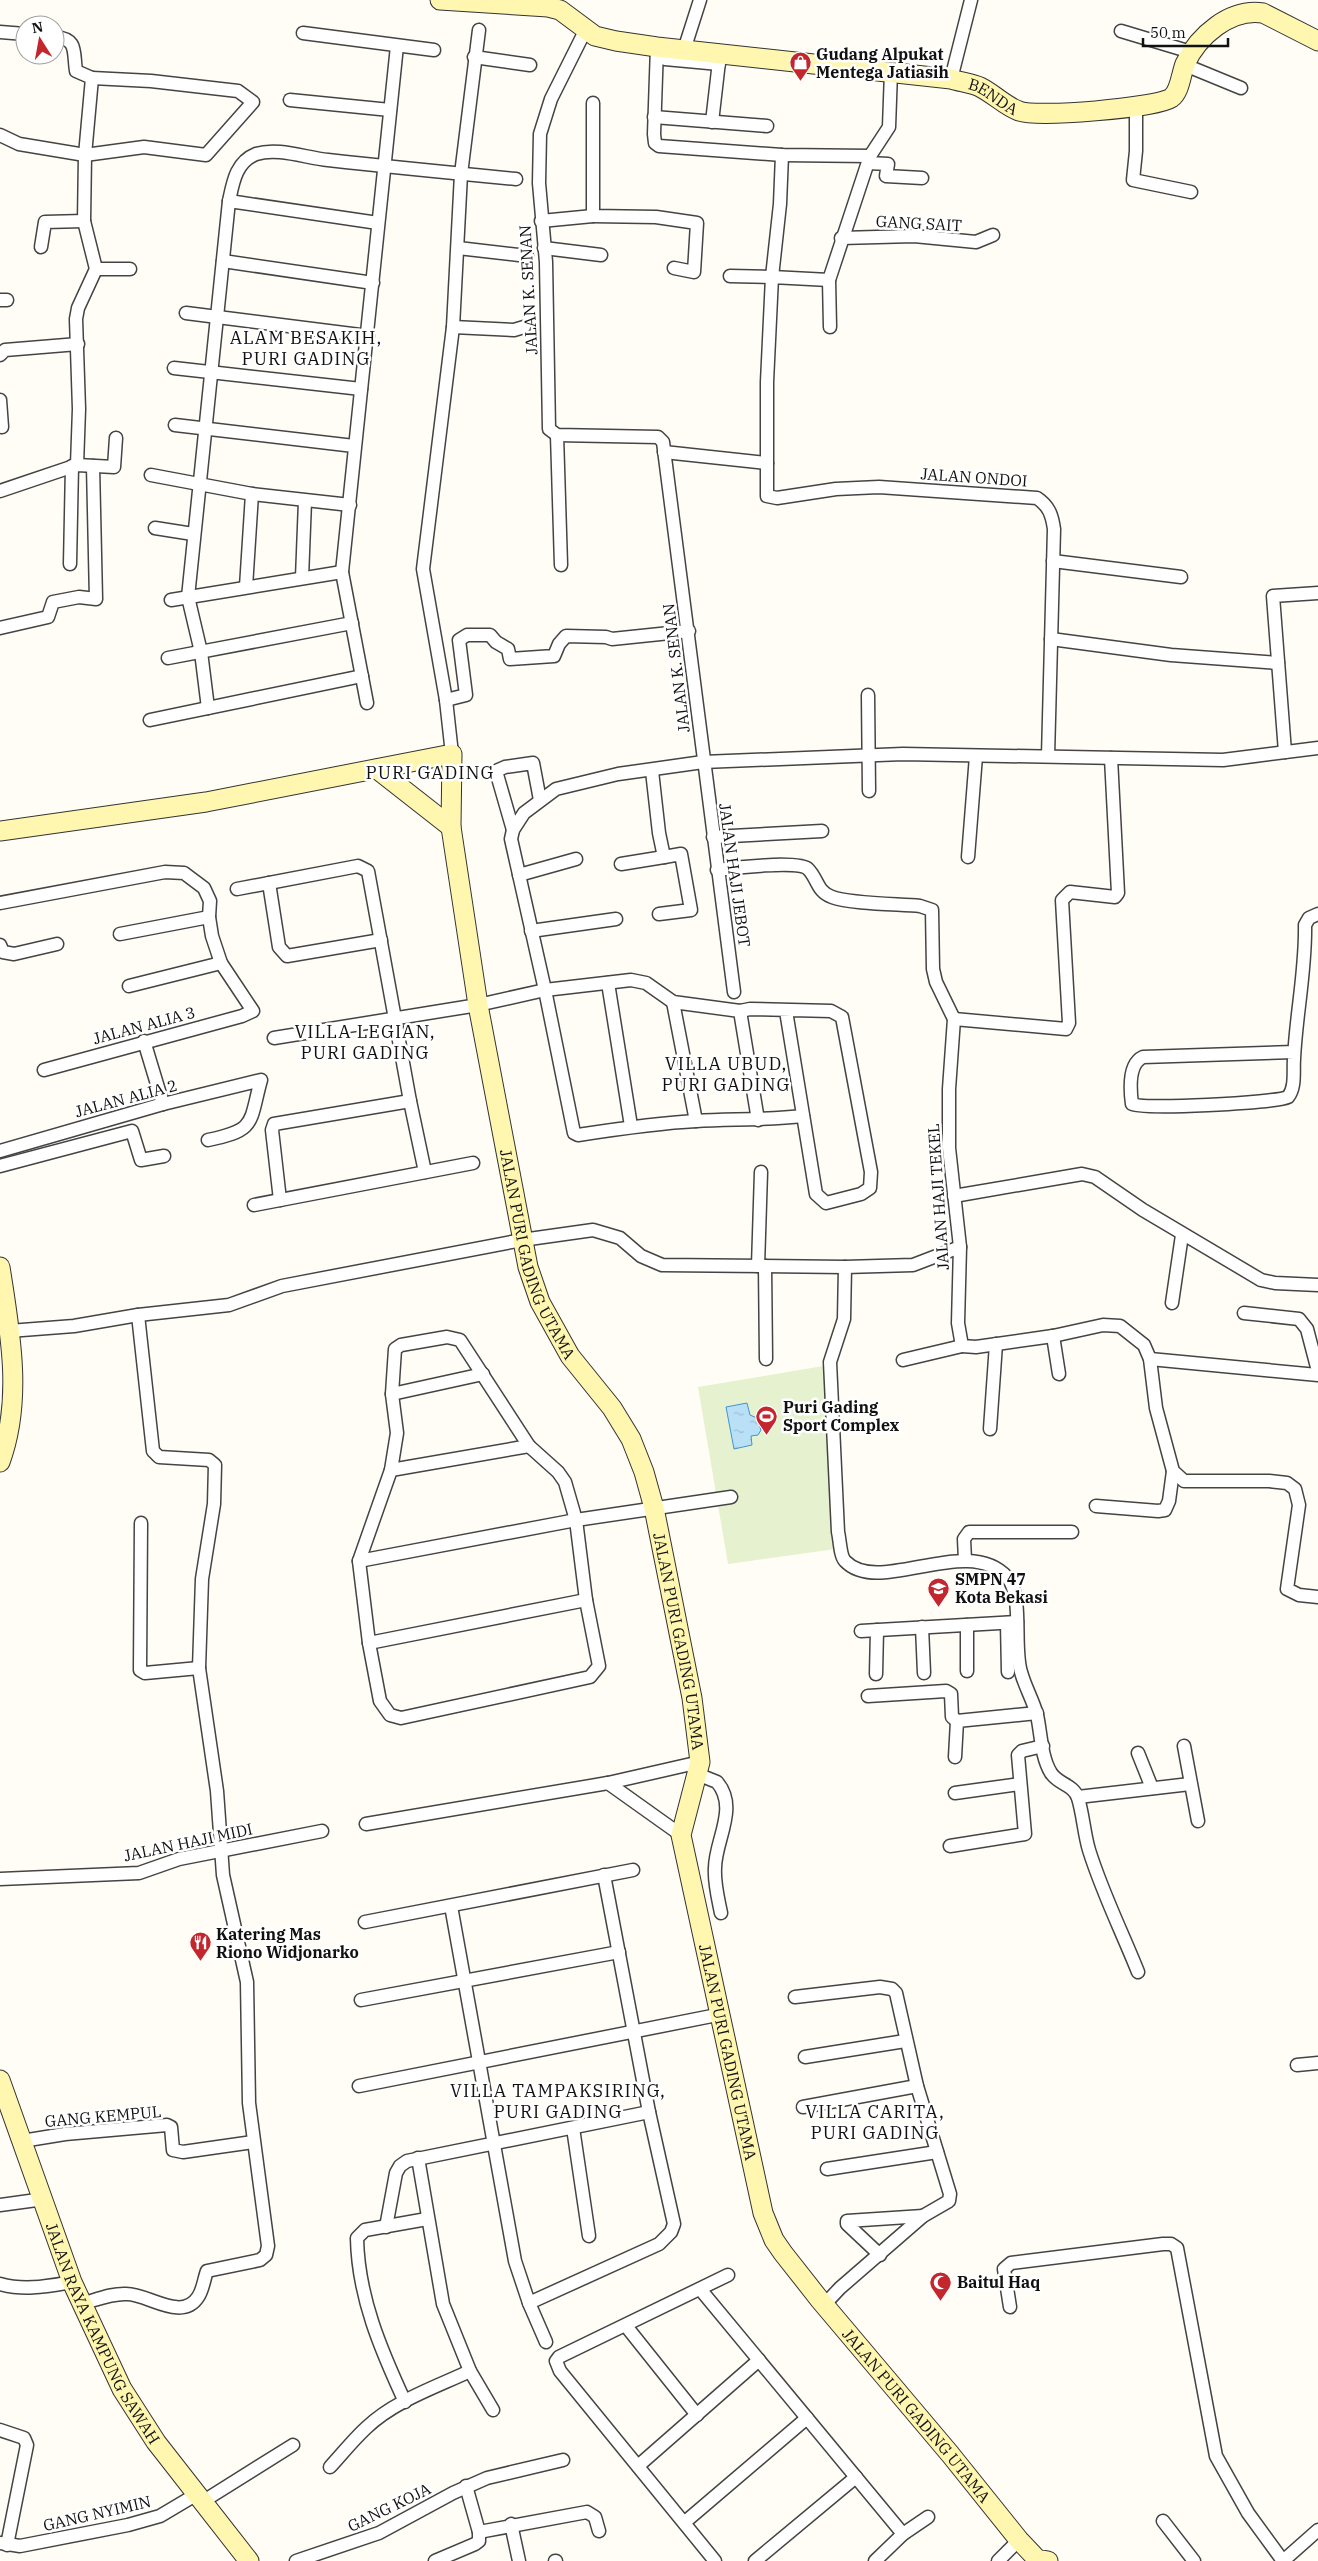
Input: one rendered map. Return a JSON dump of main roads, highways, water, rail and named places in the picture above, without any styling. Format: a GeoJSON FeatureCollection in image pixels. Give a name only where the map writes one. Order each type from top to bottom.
{"type":"FeatureCollection","features":[{"type":"Feature","properties":{"kind":"water"},"geometry":{"type":"Polygon","coordinates":[[[747,1403],[750,1415],[757,1418],[761,1430],[758,1435],[751,1436],[752,1445],[734,1449],[726,1407],[747,1403]]]}},
{"type":"Feature","properties":{"kind":"place","name":"Gudang Alpukat Mentega Jatiasih"},"geometry":{"type":"Point","coordinates":[800,82]}},
{"type":"Feature","properties":{"kind":"place","name":"Puri Gading Sport Complex"},"geometry":{"type":"Point","coordinates":[767,1435]}},
{"type":"Feature","properties":{"kind":"place","name":"SMPN 47 Kota Bekasi"},"geometry":{"type":"Point","coordinates":[939,1607]}},
{"type":"Feature","properties":{"kind":"place","name":"Katering Mas Riono Widjonarko"},"geometry":{"type":"Point","coordinates":[200,1962]}},
{"type":"Feature","properties":{"kind":"place","name":"Baitul Haq"},"geometry":{"type":"Point","coordinates":[941,2301]}},
{"type":"Feature","properties":{"kind":"district","name":"ALAM BESAKIH, PURI GADING"},"geometry":{"type":"Point","coordinates":[306,348]}},
{"type":"Feature","properties":{"kind":"district","name":"PURI GADING"},"geometry":{"type":"Point","coordinates":[430,773]}},
{"type":"Feature","properties":{"kind":"district","name":"VILLA LEGIAN, PURI GADING"},"geometry":{"type":"Point","coordinates":[365,1042]}},
{"type":"Feature","properties":{"kind":"district","name":"VILLA UBUD, PURI GADING"},"geometry":{"type":"Point","coordinates":[726,1074]}},
{"type":"Feature","properties":{"kind":"district","name":"VILLA TAMPAKSIRING, PURI GADING"},"geometry":{"type":"Point","coordinates":[558,2101]}},
{"type":"Feature","properties":{"kind":"district","name":"VILLA CARITA, PURI GADING"},"geometry":{"type":"Point","coordinates":[875,2122]}}]}
